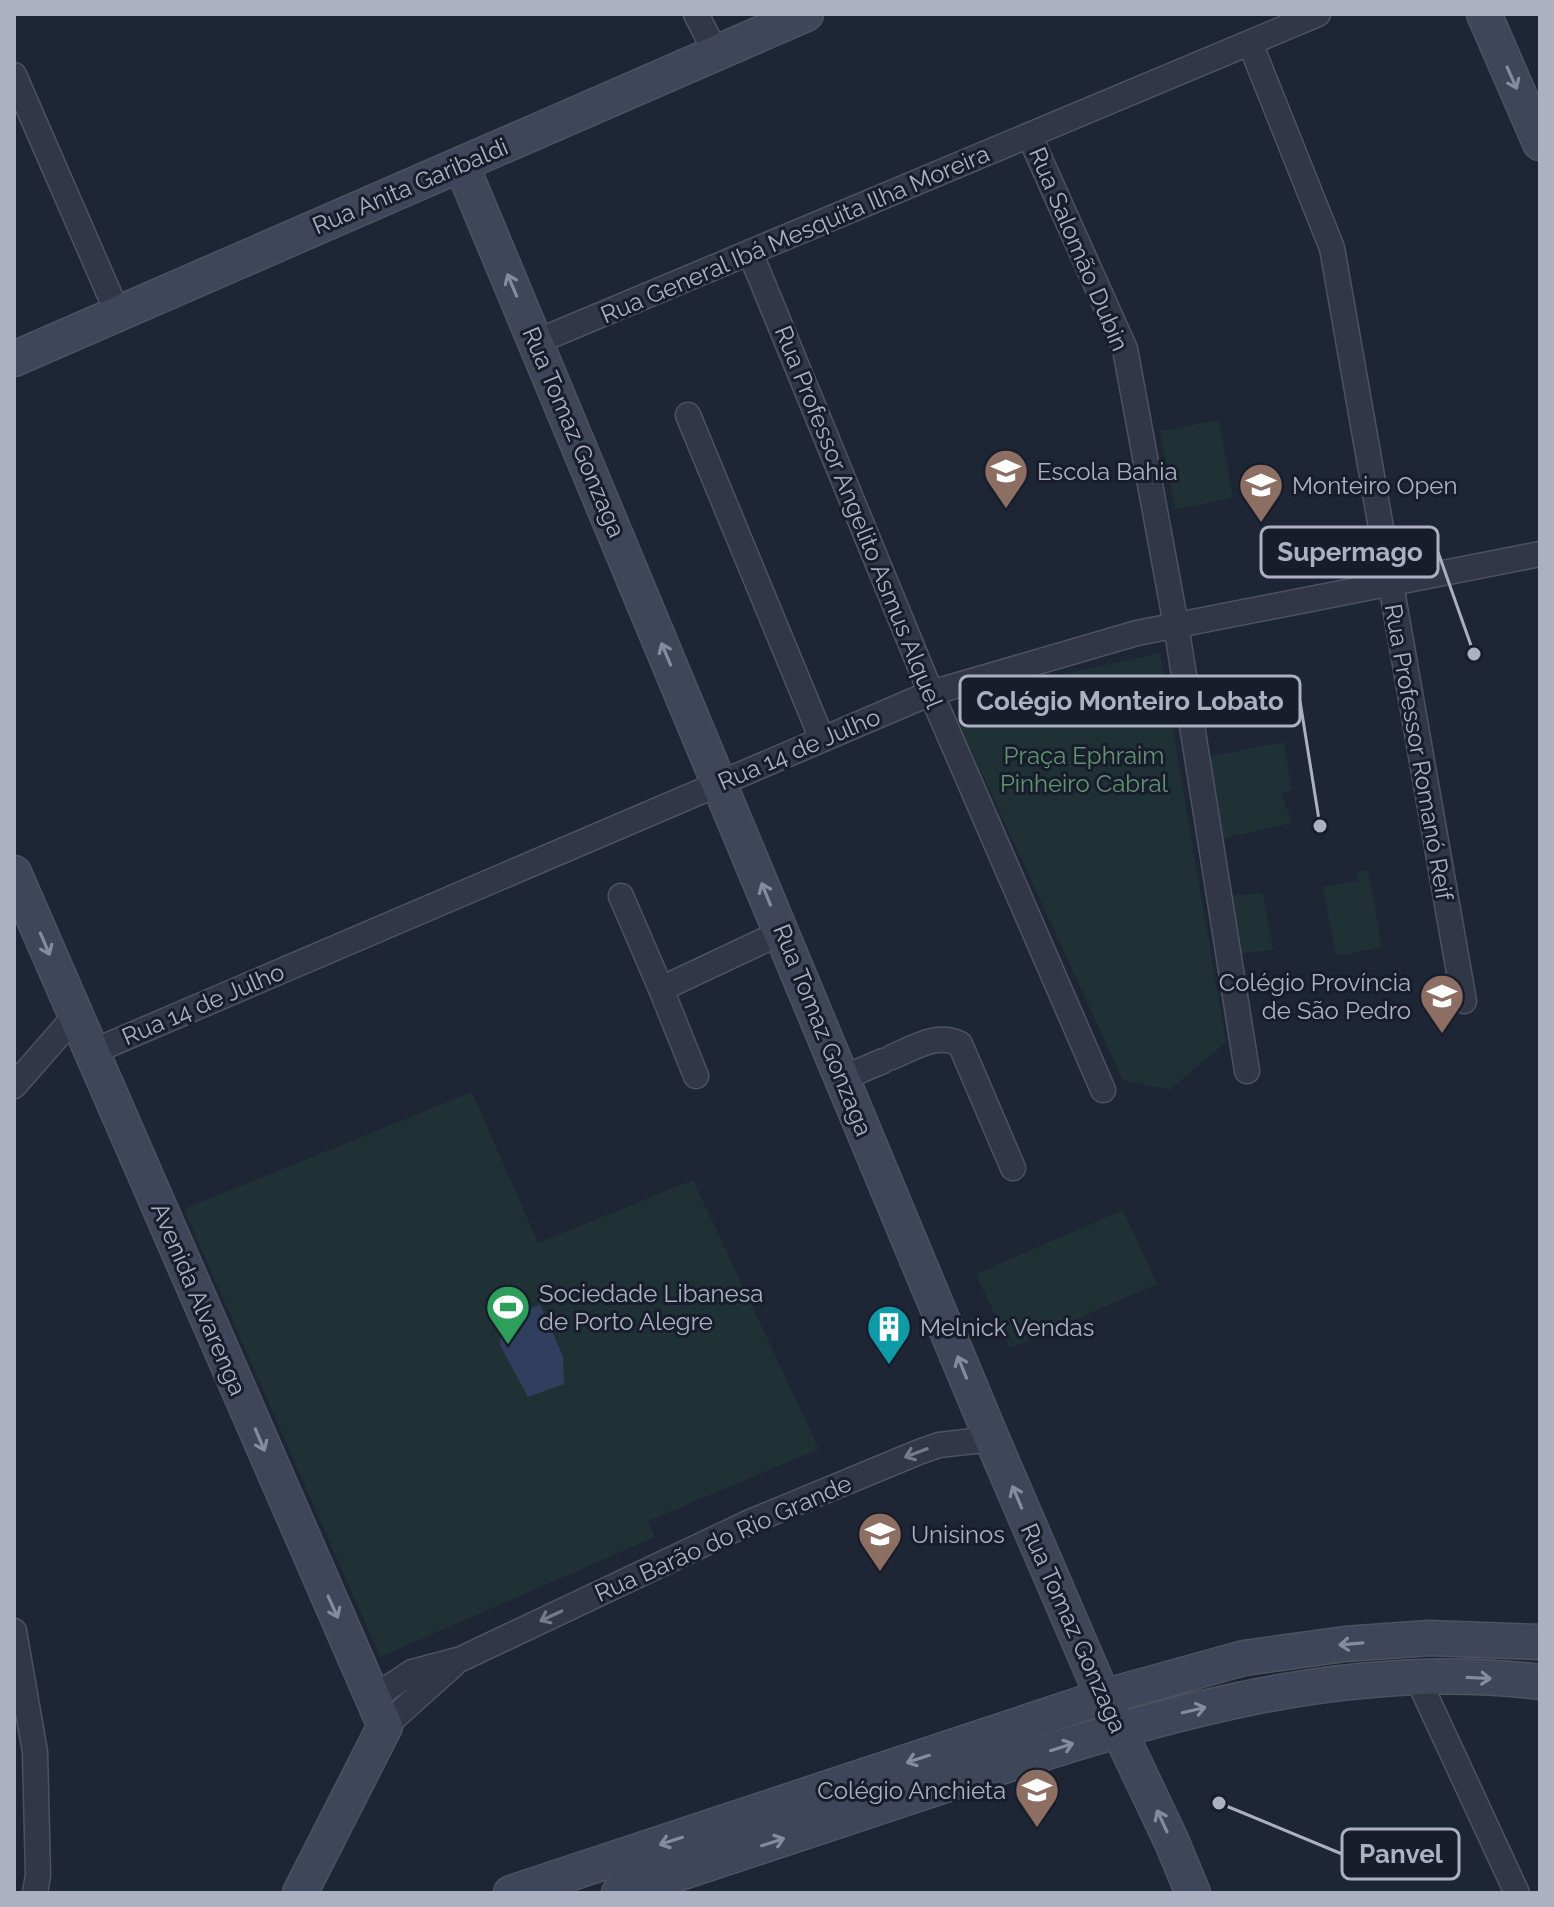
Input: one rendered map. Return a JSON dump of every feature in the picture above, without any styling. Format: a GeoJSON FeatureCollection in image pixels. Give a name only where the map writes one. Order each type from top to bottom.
{"type":"FeatureCollection","features":[{"type":"Feature","properties":{"kind":"street"},"geometry":{"type":"LineString","coordinates":[[696,14],[716,53]]}},
{"type":"Feature","properties":{"kind":"street","name":"Rua Anita Garibaldi"},"geometry":{"type":"LineString","coordinates":[[14,359],[806,14]]}},
{"type":"Feature","properties":{"kind":"street","name":"Rua General Ibá Mesquita Ilha Moreira"},"geometry":{"type":"LineString","coordinates":[[536,342],[1318,14]]}},
{"type":"Feature","properties":{"kind":"street"},"geometry":{"type":"LineString","coordinates":[[1484,14],[1540,143]]}},
{"type":"Feature","properties":{"kind":"street","name":"Rua Professor Romanó Reif"},"geometry":{"type":"LineString","coordinates":[[1250,43],[1332,248],[1464,1001]]}},
{"type":"Feature","properties":{"kind":"street"},"geometry":{"type":"LineString","coordinates":[[14,75],[118,314]]}},
{"type":"Feature","properties":{"kind":"street","name":"Rua Salomão Dubin"},"geometry":{"type":"LineString","coordinates":[[1030,137],[1125,349],[1176,625],[1247,1071]]}},
{"type":"Feature","properties":{"kind":"street","name":"Rua Tomaz Gonzaga"},"geometry":{"type":"LineString","coordinates":[[461,164],[992,1439],[1103,1697],[1193,1893]]}},
{"type":"Feature","properties":{"kind":"street","name":"Rua Professor Angelito Asmus Alquel"},"geometry":{"type":"LineString","coordinates":[[750,252],[931,693],[1103,1090]]}},
{"type":"Feature","properties":{"kind":"street"},"geometry":{"type":"LineString","coordinates":[[688,415],[822,739]]}},
{"type":"Feature","properties":{"kind":"street","name":"Rua 14 de Julho"},"geometry":{"type":"LineString","coordinates":[[92,1052],[931,693],[1137,633],[1540,554]]}},
{"type":"Feature","properties":{"kind":"street","name":"Avenida Alvarenga"},"geometry":{"type":"LineString","coordinates":[[14,873],[379,1712]]}},
{"type":"Feature","properties":{"kind":"street"},"geometry":{"type":"LineString","coordinates":[[621,896],[696,1076]]}},
{"type":"Feature","properties":{"kind":"street"},"geometry":{"type":"LineString","coordinates":[[661,989],[782,932]]}},
{"type":"Feature","properties":{"kind":"street"},"geometry":{"type":"LineString","coordinates":[[14,1086],[76,1015]]}},
{"type":"Feature","properties":{"kind":"street"},"geometry":{"type":"LineString","coordinates":[[843,1078],[939,1038],[950,1038],[960,1044],[1013,1168]]}},
{"type":"Feature","properties":{"kind":"street","name":"Rua Barão do Rio Grande"},"geometry":{"type":"LineString","coordinates":[[379,1712],[461,1659],[750,1522],[939,1445],[992,1439]]}},
{"type":"Feature","properties":{"kind":"street"},"geometry":{"type":"LineString","coordinates":[[14,1631],[35,1752],[38,1875],[35,1893]]}},
{"type":"Feature","properties":{"kind":"street"},"geometry":{"type":"LineString","coordinates":[[511,1893],[1103,1697],[1244,1658],[1345,1644],[1429,1638],[1540,1642]]}},
{"type":"Feature","properties":{"kind":"street"},"geometry":{"type":"LineString","coordinates":[[1416,1675],[1517,1893]]}},
{"type":"Feature","properties":{"kind":"street"},"geometry":{"type":"LineString","coordinates":[[619,1893],[1118,1728],[1259,1695],[1416,1675],[1540,1682]]}},
{"type":"Feature","properties":{"kind":"street"},"geometry":{"type":"LineString","coordinates":[[275,1893],[303,1835],[379,1712]]}},
{"type":"Feature","properties":{"kind":"street"},"geometry":{"type":"LineString","coordinates":[[305,1882],[379,1712]]}},
{"type":"Feature","properties":{"kind":"street"},"geometry":{"type":"LineString","coordinates":[[303,1835],[305,1882]]}},
{"type":"Feature","properties":{"kind":"green space"},"geometry":{"type":"Polygon","coordinates":[[[1219,420],[1233,498],[1175,509],[1160,431],[1219,420]]]}},
{"type":"Feature","properties":{"kind":"green space","name":"Praça Ephraim Pinheiro Cabral"},"geometry":{"type":"Polygon","coordinates":[[[1160,653],[1226,1042],[1170,1090],[1123,1080],[957,719],[1056,676],[1160,653]]]}},
{"type":"Feature","properties":{"kind":"green space"},"geometry":{"type":"Polygon","coordinates":[[[1284,742],[1292,790],[1281,793],[1292,823],[1220,839],[1203,758],[1284,742]]]}},
{"type":"Feature","properties":{"kind":"green space"},"geometry":{"type":"Polygon","coordinates":[[[1368,870],[1382,947],[1336,956],[1323,887],[1359,880],[1357,872],[1368,870]]]}},
{"type":"Feature","properties":{"kind":"green space"},"geometry":{"type":"Polygon","coordinates":[[[1263,893],[1273,950],[1235,954],[1229,896],[1263,893]]]}},
{"type":"Feature","properties":{"kind":"green space","name":"Sociedade Libanesa de Porto Alegre"},"geometry":{"type":"Polygon","coordinates":[[[472,1092],[538,1243],[693,1180],[819,1449],[648,1521],[655,1537],[380,1657],[184,1209],[472,1092]]]}},
{"type":"Feature","properties":{"kind":"green space"},"geometry":{"type":"Polygon","coordinates":[[[1123,1210],[1157,1284],[1010,1348],[976,1274],[1123,1210]]]}},
{"type":"Feature","properties":{"kind":"water"},"geometry":{"type":"Polygon","coordinates":[[[540,1305],[563,1356],[564,1384],[528,1397],[500,1345],[502,1319],[540,1305]]]}},
{"type":"Feature","properties":{"kind":"place","name":"Escola Bahia"},"geometry":{"type":"Point","coordinates":[1006,510]}},
{"type":"Feature","properties":{"kind":"place","name":"Monteiro Open"},"geometry":{"type":"Point","coordinates":[1261,524]}},
{"type":"Feature","properties":{"kind":"place","name":"Supermago"},"geometry":{"type":"Point","coordinates":[1474,654]}},
{"type":"Feature","properties":{"kind":"place","name":"Colégio Monteiro Lobato"},"geometry":{"type":"Point","coordinates":[1320,826]}},
{"type":"Feature","properties":{"kind":"place","name":"Colégio Província de São Pedro"},"geometry":{"type":"Point","coordinates":[1442,1035]}},
{"type":"Feature","properties":{"kind":"place","name":"Sociedade Libanesa de Porto Alegre"},"geometry":{"type":"Point","coordinates":[508,1346]}},
{"type":"Feature","properties":{"kind":"place","name":"Melnick Vendas"},"geometry":{"type":"Point","coordinates":[889,1366]}},
{"type":"Feature","properties":{"kind":"place","name":"Unisinos"},"geometry":{"type":"Point","coordinates":[880,1573]}},
{"type":"Feature","properties":{"kind":"place","name":"Panvel"},"geometry":{"type":"Point","coordinates":[1219,1803]}},
{"type":"Feature","properties":{"kind":"place","name":"Colégio Anchieta"},"geometry":{"type":"Point","coordinates":[1037,1829]}}]}
